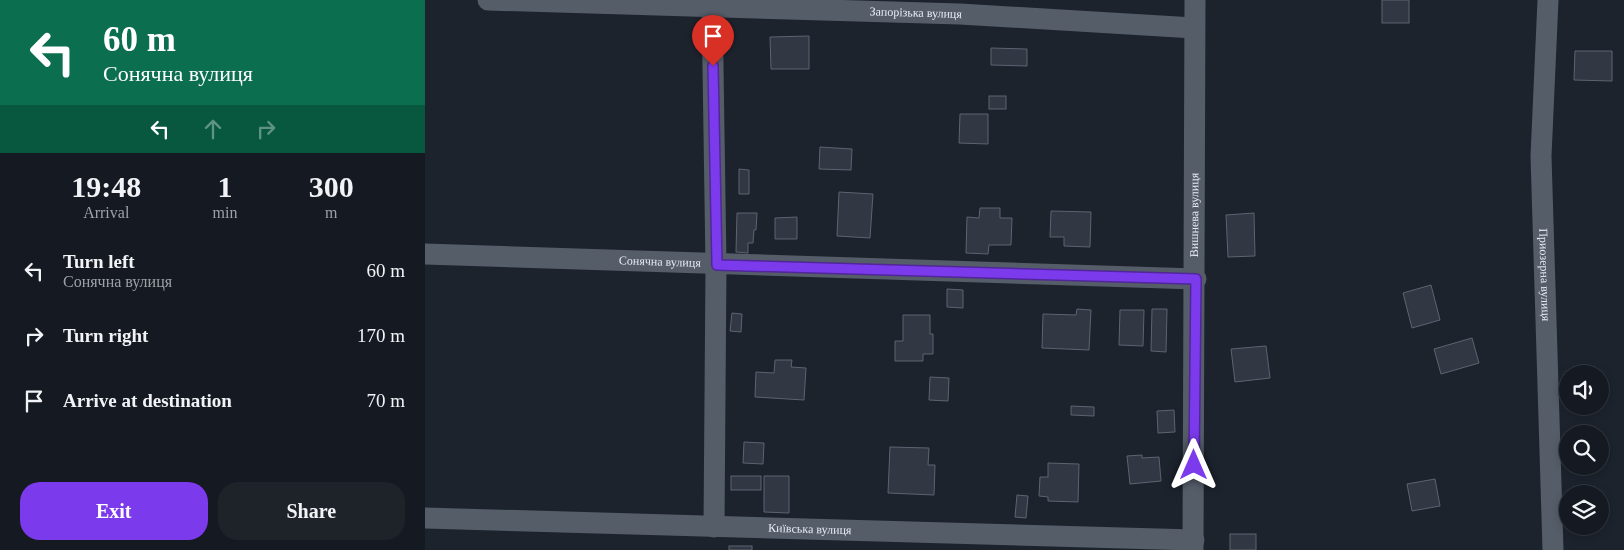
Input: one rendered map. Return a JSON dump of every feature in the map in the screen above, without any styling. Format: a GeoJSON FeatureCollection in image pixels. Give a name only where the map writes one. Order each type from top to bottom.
{"type":"FeatureCollection","features":[{"type":"Feature","properties":{"kind":"street","name":"Запорізька вулиця"},"geometry":{"type":"LineString","coordinates":[[488,0],[712,3],[959,14],[1194,28]]}},
{"type":"Feature","properties":{"kind":"street","name":"Вишнева вулиця"},"geometry":{"type":"LineString","coordinates":[[1193,545],[1196,279],[1195,0]]}},
{"type":"Feature","properties":{"kind":"street","name":"Приозерна вулиця"},"geometry":{"type":"LineString","coordinates":[[1548,0],[1541,156],[1553,550]]}},
{"type":"Feature","properties":{"kind":"street"},"geometry":{"type":"LineString","coordinates":[[712,3],[717,265],[714,527]]}},
{"type":"Feature","properties":{"kind":"street","name":"Сонячна вулиця"},"geometry":{"type":"LineString","coordinates":[[425,254],[717,265],[1196,279]]}},
{"type":"Feature","properties":{"kind":"street","name":"Київська вулиця"},"geometry":{"type":"LineString","coordinates":[[425,518],[1193,545]]}},
{"type":"Feature","properties":{"kind":"building"},"geometry":{"type":"Polygon","coordinates":[[[1382,0],[1409,0],[1409,23],[1382,23],[1382,0]]]}},
{"type":"Feature","properties":{"kind":"building"},"geometry":{"type":"Polygon","coordinates":[[[809,36],[809,69],[771,69],[770,37],[809,36]]]}},
{"type":"Feature","properties":{"kind":"building"},"geometry":{"type":"Polygon","coordinates":[[[991,48],[1027,49],[1027,66],[991,65],[991,48]]]}},
{"type":"Feature","properties":{"kind":"building"},"geometry":{"type":"Polygon","coordinates":[[[1575,51],[1612,51],[1612,81],[1574,80],[1575,51]]]}},
{"type":"Feature","properties":{"kind":"building"},"geometry":{"type":"Polygon","coordinates":[[[989,96],[1006,96],[1006,109],[989,109],[989,96]]]}},
{"type":"Feature","properties":{"kind":"building"},"geometry":{"type":"Polygon","coordinates":[[[960,114],[988,114],[988,144],[959,143],[960,114]]]}},
{"type":"Feature","properties":{"kind":"building"},"geometry":{"type":"Polygon","coordinates":[[[820,147],[852,149],[851,170],[819,169],[820,147]]]}},
{"type":"Feature","properties":{"kind":"building"},"geometry":{"type":"Polygon","coordinates":[[[739,169],[749,170],[749,194],[739,194],[739,169]]]}},
{"type":"Feature","properties":{"kind":"building"},"geometry":{"type":"Polygon","coordinates":[[[839,192],[873,194],[870,238],[837,236],[839,192]]]}},
{"type":"Feature","properties":{"kind":"building"},"geometry":{"type":"Polygon","coordinates":[[[980,208],[1000,208],[1000,218],[1012,218],[1011,245],[989,245],[988,254],[966,253],[967,217],[979,218],[980,208]]]}},
{"type":"Feature","properties":{"kind":"building"},"geometry":{"type":"Polygon","coordinates":[[[1051,211],[1091,212],[1090,247],[1064,246],[1064,237],[1050,237],[1051,211]]]}},
{"type":"Feature","properties":{"kind":"building"},"geometry":{"type":"Polygon","coordinates":[[[737,213],[757,213],[756,230],[754,230],[753,243],[748,243],[748,253],[736,252],[737,213]]]}},
{"type":"Feature","properties":{"kind":"building"},"geometry":{"type":"Polygon","coordinates":[[[1254,213],[1255,256],[1228,257],[1226,215],[1254,213]]]}},
{"type":"Feature","properties":{"kind":"building"},"geometry":{"type":"Polygon","coordinates":[[[797,217],[797,239],[775,239],[775,218],[797,217]]]}},
{"type":"Feature","properties":{"kind":"building"},"geometry":{"type":"Polygon","coordinates":[[[1431,285],[1440,320],[1412,328],[1403,293],[1431,285]]]}},
{"type":"Feature","properties":{"kind":"building"},"geometry":{"type":"Polygon","coordinates":[[[947,289],[963,290],[963,308],[947,307],[947,289]]]}},
{"type":"Feature","properties":{"kind":"building"},"geometry":{"type":"Polygon","coordinates":[[[1077,309],[1091,310],[1089,350],[1042,348],[1043,314],[1076,315],[1077,309]]]}},
{"type":"Feature","properties":{"kind":"building"},"geometry":{"type":"Polygon","coordinates":[[[1152,309],[1167,309],[1166,352],[1151,351],[1152,309]]]}},
{"type":"Feature","properties":{"kind":"building"},"geometry":{"type":"Polygon","coordinates":[[[1120,310],[1144,310],[1143,346],[1119,345],[1120,310]]]}},
{"type":"Feature","properties":{"kind":"building"},"geometry":{"type":"Polygon","coordinates":[[[732,313],[742,314],[741,332],[730,331],[732,313]]]}},
{"type":"Feature","properties":{"kind":"building"},"geometry":{"type":"Polygon","coordinates":[[[903,315],[930,315],[930,334],[933,334],[933,354],[923,354],[923,361],[895,361],[895,341],[903,341],[903,315]]]}},
{"type":"Feature","properties":{"kind":"building"},"geometry":{"type":"Polygon","coordinates":[[[1472,338],[1479,363],[1441,374],[1434,349],[1472,338]]]}},
{"type":"Feature","properties":{"kind":"building"},"geometry":{"type":"Polygon","coordinates":[[[1266,346],[1270,378],[1235,382],[1231,349],[1266,346]]]}},
{"type":"Feature","properties":{"kind":"building"},"geometry":{"type":"Polygon","coordinates":[[[775,360],[792,360],[791,367],[806,368],[804,400],[755,397],[756,372],[774,373],[775,360]]]}},
{"type":"Feature","properties":{"kind":"building"},"geometry":{"type":"Polygon","coordinates":[[[930,377],[949,378],[948,401],[929,400],[930,377]]]}},
{"type":"Feature","properties":{"kind":"building"},"geometry":{"type":"Polygon","coordinates":[[[1071,406],[1094,407],[1094,416],[1071,415],[1071,406]]]}},
{"type":"Feature","properties":{"kind":"building"},"geometry":{"type":"Polygon","coordinates":[[[1174,410],[1175,432],[1158,433],[1157,411],[1174,410]]]}},
{"type":"Feature","properties":{"kind":"building"},"geometry":{"type":"Polygon","coordinates":[[[744,442],[764,443],[763,464],[743,463],[744,442]]]}},
{"type":"Feature","properties":{"kind":"building"},"geometry":{"type":"Polygon","coordinates":[[[890,447],[929,448],[928,465],[935,465],[934,495],[888,493],[890,447]]]}},
{"type":"Feature","properties":{"kind":"building"},"geometry":{"type":"Polygon","coordinates":[[[1142,455],[1142,458],[1159,457],[1161,481],[1130,484],[1127,456],[1142,455]]]}},
{"type":"Feature","properties":{"kind":"building"},"geometry":{"type":"Polygon","coordinates":[[[1048,463],[1079,464],[1078,502],[1048,501],[1048,497],[1039,496],[1040,477],[1048,477],[1048,463]]]}},
{"type":"Feature","properties":{"kind":"building"},"geometry":{"type":"Polygon","coordinates":[[[731,476],[761,476],[761,490],[731,490],[731,476]]]}},
{"type":"Feature","properties":{"kind":"building"},"geometry":{"type":"Polygon","coordinates":[[[764,476],[789,476],[789,513],[764,512],[764,476]]]}},
{"type":"Feature","properties":{"kind":"building"},"geometry":{"type":"Polygon","coordinates":[[[1435,479],[1440,506],[1412,511],[1407,484],[1435,479]]]}},
{"type":"Feature","properties":{"kind":"building"},"geometry":{"type":"Polygon","coordinates":[[[1017,495],[1028,496],[1026,518],[1015,517],[1017,495]]]}},
{"type":"Feature","properties":{"kind":"building"},"geometry":{"type":"Polygon","coordinates":[[[1230,534],[1256,534],[1256,550],[1230,550],[1230,534]]]}},
{"type":"Feature","properties":{"kind":"building"},"geometry":{"type":"Polygon","coordinates":[[[729,546],[752,546],[752,550],[729,550],[729,546]]]}},
{"type":"Feature","properties":{"kind":"route"},"geometry":{"type":"LineString","coordinates":[[713,66],[717,265],[1196,279],[1194,465]]}}]}
